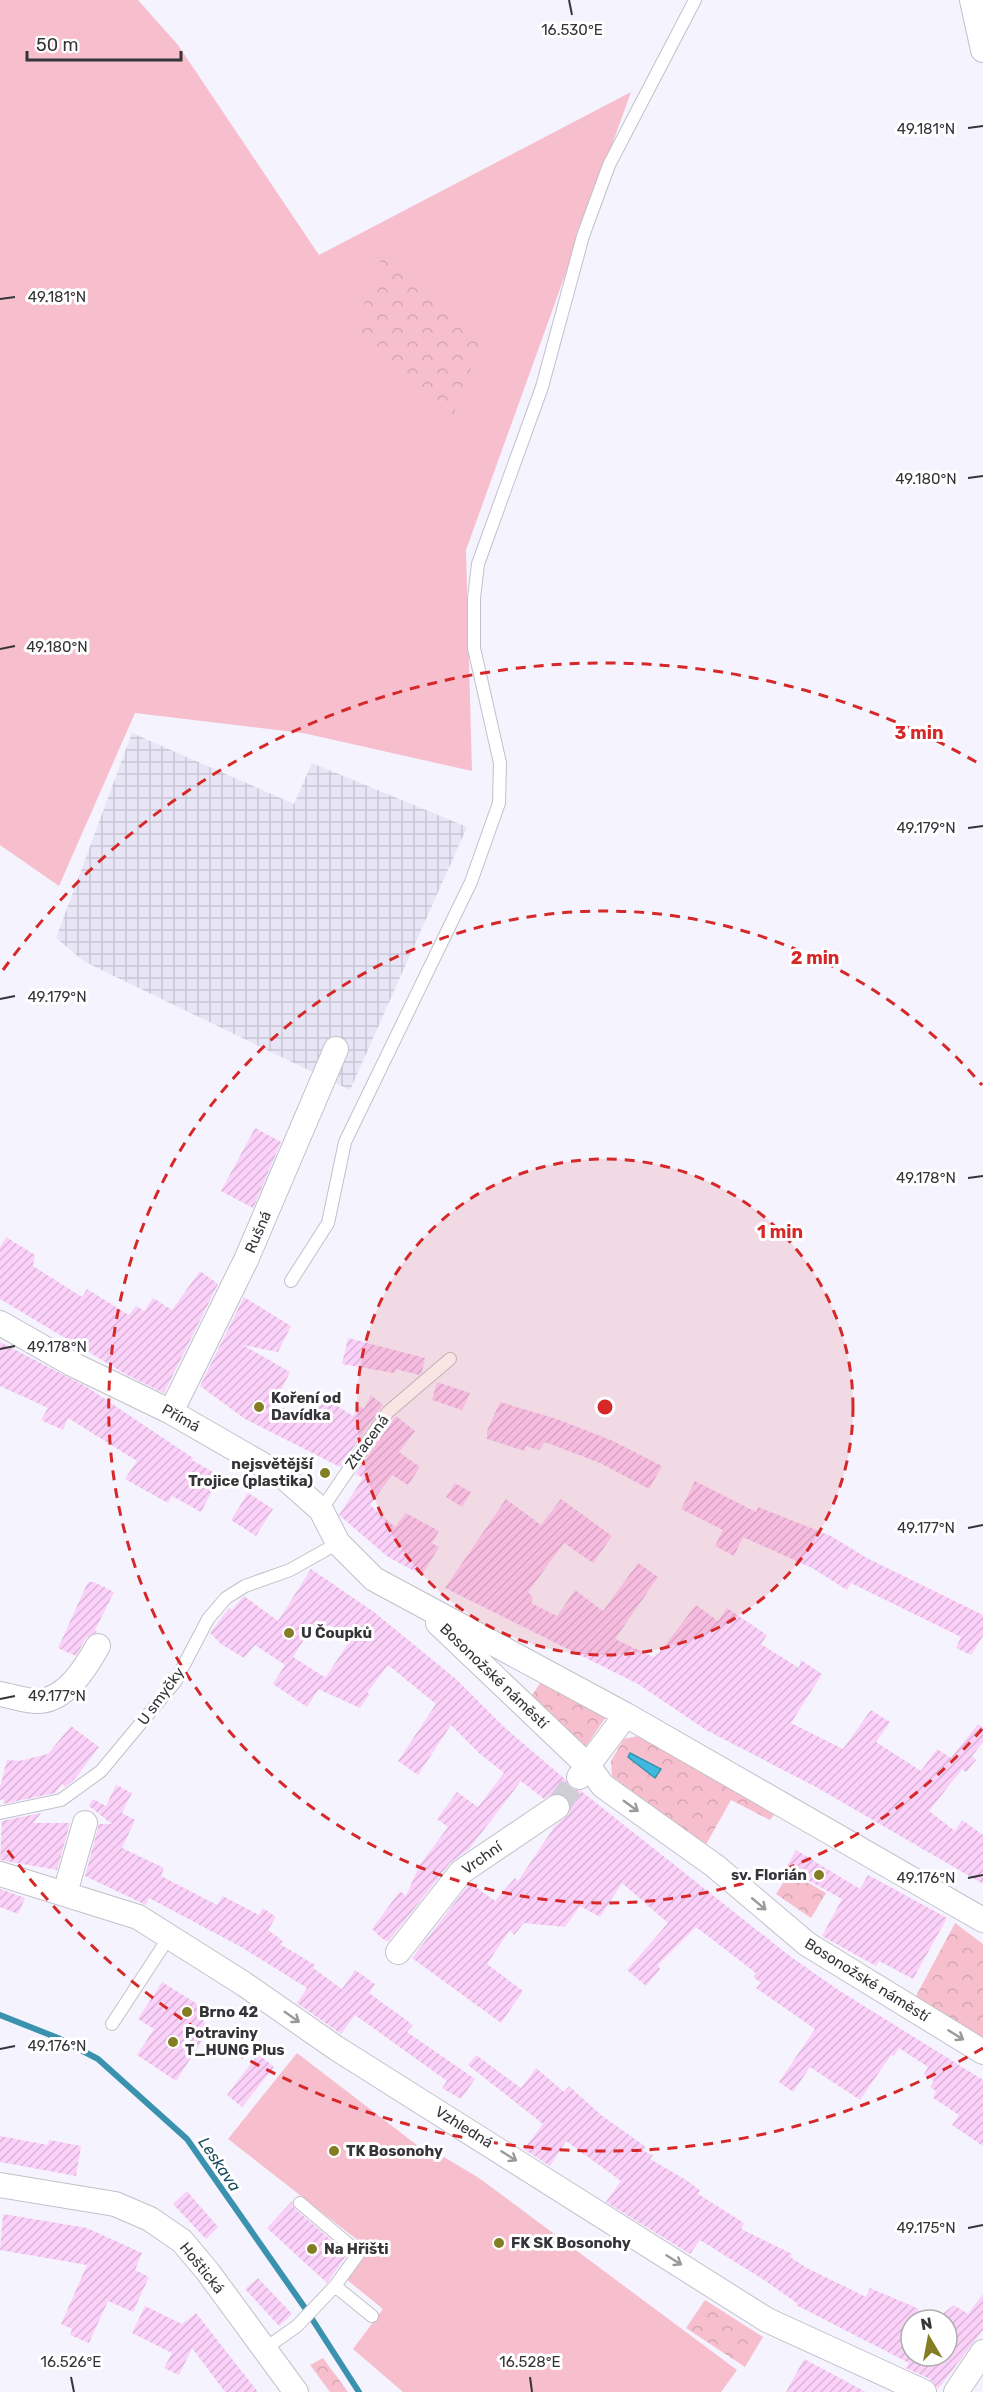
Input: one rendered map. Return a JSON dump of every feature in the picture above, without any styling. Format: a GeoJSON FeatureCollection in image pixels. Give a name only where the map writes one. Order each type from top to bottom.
{"type":"FeatureCollection","features":[{"type":"Feature","properties":{"kind":"street"},"geometry":{"type":"LineString","coordinates":[[972,0],[983,50]]}},
{"type":"Feature","properties":{"kind":"street","name":"Rušná"},"geometry":{"type":"LineString","coordinates":[[171,1412],[246,1260],[336,1049]]}},
{"type":"Feature","properties":{"kind":"street","name":"Přímá"},"geometry":{"type":"LineString","coordinates":[[0,1323],[72,1364],[171,1412],[284,1477],[321,1510],[338,1543]]}},
{"type":"Feature","properties":{"kind":"street","name":"Bosonožské náměstí"},"geometry":{"type":"LineString","coordinates":[[338,1543],[374,1579],[426,1610],[626,1715],[983,1920]]}},
{"type":"Feature","properties":{"kind":"street","name":"Bosonožské náměstí"},"geometry":{"type":"LineString","coordinates":[[426,1610],[584,1772],[715,1866],[807,1944],[983,2052]]}},
{"type":"Feature","properties":{"kind":"street"},"geometry":{"type":"LineString","coordinates":[[0,1694],[39,1701],[55,1695],[74,1682],[85,1670],[98,1646]]}},
{"type":"Feature","properties":{"kind":"street"},"geometry":{"type":"LineString","coordinates":[[584,1772],[626,1715]]}},
{"type":"Feature","properties":{"kind":"street","name":"Vrchní"},"geometry":{"type":"LineString","coordinates":[[398,1952],[461,1872],[557,1807]]}},
{"type":"Feature","properties":{"kind":"street"},"geometry":{"type":"LineString","coordinates":[[65,1893],[85,1823]]}},
{"type":"Feature","properties":{"kind":"street","name":"Vzhledná"},"geometry":{"type":"LineString","coordinates":[[0,1874],[138,1917],[244,1984],[336,2048],[767,2320],[924,2392]]}},
{"type":"Feature","properties":{"kind":"street","name":"Hoštická"},"geometry":{"type":"LineString","coordinates":[[0,2185],[115,2204],[150,2219],[182,2241],[208,2272],[296,2392]]}},
{"type":"Feature","properties":{"kind":"street"},"geometry":{"type":"LineString","coordinates":[[956,2392],[983,2352]]}},
{"type":"Feature","properties":{"kind":"lane"},"geometry":{"type":"LineString","coordinates":[[291,1281],[328,1224],[345,1142],[471,882],[499,803],[500,763],[474,648],[474,598],[478,564],[542,387],[583,236],[609,165],[695,0]]}},
{"type":"Feature","properties":{"kind":"lane","name":"Ztracená"},"geometry":{"type":"LineString","coordinates":[[321,1510],[344,1473],[388,1412],[450,1359]]}},
{"type":"Feature","properties":{"kind":"lane","name":"U smyčky"},"geometry":{"type":"LineString","coordinates":[[0,1814],[61,1800],[101,1771],[175,1682],[208,1619],[226,1598],[245,1586],[291,1570],[338,1543]]}},
{"type":"Feature","properties":{"kind":"lane"},"geometry":{"type":"LineString","coordinates":[[112,2024],[170,1937]]}},
{"type":"Feature","properties":{"kind":"lane"},"geometry":{"type":"LineString","coordinates":[[263,2350],[297,2326],[335,2286],[360,2253],[300,2203]]}},
{"type":"Feature","properties":{"kind":"lane"},"geometry":{"type":"LineString","coordinates":[[335,2286],[372,2316]]}},
{"type":"Feature","properties":{"kind":"shaded area"},"geometry":{"type":"Polygon","coordinates":[[[132,733],[294,804],[312,763],[467,827],[350,1090],[85,962],[56,938],[132,733]]]}},
{"type":"Feature","properties":{"kind":"green space"},"geometry":{"type":"Polygon","coordinates":[[[0,0],[138,0],[178,45],[319,255],[631,92],[466,550],[472,771],[303,733],[135,713],[59,886],[0,845],[0,0]]]}},
{"type":"Feature","properties":{"kind":"green space"},"geometry":{"type":"Polygon","coordinates":[[[382,257],[483,338],[453,416],[353,332],[382,257]]]}},
{"type":"Feature","properties":{"kind":"green space"},"geometry":{"type":"Polygon","coordinates":[[[543,1679],[608,1714],[584,1749],[530,1698],[543,1679]]]}},
{"type":"Feature","properties":{"kind":"green space"},"geometry":{"type":"Polygon","coordinates":[[[638,1736],[777,1811],[770,1820],[731,1800],[704,1848],[612,1776],[611,1761],[624,1739],[638,1736]]]}},
{"type":"Feature","properties":{"kind":"green space"},"geometry":{"type":"Polygon","coordinates":[[[790,1872],[826,1893],[811,1918],[776,1894],[790,1872]]]}},
{"type":"Feature","properties":{"kind":"green space"},"geometry":{"type":"Polygon","coordinates":[[[955,1923],[983,1944],[983,2040],[915,1998],[955,1923]]]}},
{"type":"Feature","properties":{"kind":"green space","name":"FK SK Bosonohy"},"geometry":{"type":"Polygon","coordinates":[[[297,2053],[439,2162],[444,2157],[479,2178],[737,2370],[721,2392],[403,2392],[353,2349],[383,2309],[346,2279],[369,2249],[228,2139],[297,2053]]]}},
{"type":"Feature","properties":{"kind":"green space"},"geometry":{"type":"Polygon","coordinates":[[[705,2300],[763,2337],[745,2367],[686,2328],[705,2300]]]}},
{"type":"Feature","properties":{"kind":"green space"},"geometry":{"type":"Polygon","coordinates":[[[323,2358],[348,2392],[330,2392],[310,2365],[323,2358]]]}},
{"type":"Feature","properties":{"kind":"water"},"geometry":{"type":"Polygon","coordinates":[[[630,1753],[661,1769],[655,1778],[628,1757],[630,1753]]]}},
{"type":"Feature","properties":{"kind":"building"},"geometry":{"type":"Polygon","coordinates":[[[255,1128],[281,1142],[253,1208],[221,1191],[255,1128]]]}},
{"type":"Feature","properties":{"kind":"building"},"geometry":{"type":"Polygon","coordinates":[[[6,1237],[35,1255],[33,1266],[82,1297],[87,1289],[129,1315],[136,1306],[144,1311],[153,1298],[172,1310],[200,1271],[218,1284],[164,1393],[127,1375],[0,1299],[0,1247],[6,1237]]]}},
{"type":"Feature","properties":{"kind":"building"},"geometry":{"type":"Polygon","coordinates":[[[244,1297],[291,1326],[278,1352],[243,1345],[290,1372],[274,1404],[301,1417],[317,1393],[353,1416],[360,1406],[364,1409],[371,1395],[383,1405],[340,1467],[245,1419],[200,1386],[244,1297]]]}},
{"type":"Feature","properties":{"kind":"building"},"geometry":{"type":"Polygon","coordinates":[[[348,1338],[425,1358],[422,1372],[419,1375],[396,1369],[394,1373],[342,1364],[348,1338]]]}},
{"type":"Feature","properties":{"kind":"building"},"geometry":{"type":"Polygon","coordinates":[[[0,1342],[87,1387],[193,1458],[192,1460],[220,1476],[201,1512],[172,1496],[168,1503],[125,1479],[137,1461],[68,1418],[63,1430],[41,1420],[48,1408],[0,1386],[0,1342]]]}},
{"type":"Feature","properties":{"kind":"building"},"geometry":{"type":"Polygon","coordinates":[[[437,1382],[470,1393],[462,1410],[432,1400],[437,1382]]]}},
{"type":"Feature","properties":{"kind":"building"},"geometry":{"type":"Polygon","coordinates":[[[500,1402],[557,1419],[613,1441],[662,1466],[649,1489],[600,1463],[545,1442],[539,1450],[526,1446],[525,1451],[487,1439],[487,1431],[500,1402]]]}},
{"type":"Feature","properties":{"kind":"building"},"geometry":{"type":"Polygon","coordinates":[[[396,1416],[415,1431],[399,1452],[420,1467],[408,1485],[392,1475],[370,1505],[395,1527],[406,1513],[439,1531],[432,1543],[439,1547],[422,1575],[388,1557],[339,1515],[363,1478],[355,1474],[396,1416]]]}},
{"type":"Feature","properties":{"kind":"building"},"geometry":{"type":"Polygon","coordinates":[[[695,1481],[756,1512],[758,1507],[831,1536],[867,1558],[983,1615],[983,1636],[971,1655],[956,1648],[961,1637],[851,1583],[847,1590],[812,1568],[743,1537],[734,1556],[715,1546],[723,1530],[681,1509],[695,1481]]]}},
{"type":"Feature","properties":{"kind":"building"},"geometry":{"type":"Polygon","coordinates":[[[455,1483],[471,1492],[462,1507],[446,1497],[455,1483]]]}},
{"type":"Feature","properties":{"kind":"building"},"geometry":{"type":"Polygon","coordinates":[[[248,1493],[273,1509],[256,1536],[231,1520],[248,1493]]]}},
{"type":"Feature","properties":{"kind":"building"},"geometry":{"type":"Polygon","coordinates":[[[506,1499],[541,1525],[561,1499],[612,1536],[593,1563],[564,1543],[528,1592],[533,1597],[531,1603],[557,1616],[575,1590],[603,1611],[638,1563],[658,1577],[615,1639],[653,1657],[659,1653],[696,1605],[718,1621],[727,1608],[767,1635],[761,1644],[799,1668],[801,1660],[822,1674],[791,1723],[843,1749],[871,1710],[890,1722],[876,1742],[921,1771],[937,1749],[951,1758],[978,1724],[983,1728],[983,1742],[972,1756],[976,1760],[966,1772],[962,1769],[929,1811],[955,1831],[962,1820],[983,1835],[983,1884],[816,1787],[706,1730],[638,1684],[445,1588],[506,1499]]]}},
{"type":"Feature","properties":{"kind":"building"},"geometry":{"type":"Polygon","coordinates":[[[311,1569],[374,1612],[456,1679],[504,1727],[565,1779],[570,1788],[581,1791],[791,1957],[840,1991],[983,2080],[983,2146],[952,2125],[959,2115],[933,2098],[936,2091],[930,2087],[934,2081],[924,2074],[928,2067],[899,2048],[894,2056],[891,2055],[860,2100],[810,2067],[793,2092],[779,2082],[815,2029],[756,1988],[761,1983],[753,1977],[756,1973],[696,1927],[658,1965],[660,1969],[646,1986],[627,1970],[668,1923],[622,1883],[600,1917],[580,1906],[565,1927],[524,1923],[514,1935],[510,1930],[487,1964],[523,1991],[501,2023],[412,1958],[470,1883],[495,1901],[515,1878],[518,1881],[555,1826],[569,1814],[569,1800],[563,1794],[555,1793],[544,1799],[521,1781],[469,1849],[450,1863],[388,1942],[380,1937],[372,1929],[400,1891],[406,1896],[419,1866],[448,1827],[437,1819],[457,1792],[478,1807],[504,1773],[479,1753],[451,1725],[418,1775],[398,1761],[436,1704],[388,1665],[367,1693],[370,1694],[360,1708],[319,1689],[307,1707],[273,1684],[285,1665],[255,1645],[244,1658],[221,1644],[210,1633],[229,1608],[232,1610],[244,1596],[278,1621],[311,1569]],[[330,1625],[310,1630],[293,1657],[325,1678],[351,1639],[330,1625]]]}},
{"type":"Feature","properties":{"kind":"building"},"geometry":{"type":"Polygon","coordinates":[[[88,1582],[94,1582],[114,1592],[95,1630],[97,1632],[86,1638],[76,1656],[58,1648],[88,1582]]]}},
{"type":"Feature","properties":{"kind":"building"},"geometry":{"type":"Polygon","coordinates":[[[71,1726],[99,1747],[74,1780],[65,1787],[62,1784],[55,1793],[3,1804],[4,1799],[0,1800],[0,1787],[7,1760],[19,1761],[48,1754],[71,1726]]]}},
{"type":"Feature","properties":{"kind":"building"},"geometry":{"type":"Polygon","coordinates":[[[116,1785],[132,1793],[122,1813],[135,1820],[122,1848],[164,1868],[161,1876],[217,1905],[223,1896],[259,1915],[263,1908],[276,1917],[268,1930],[283,1941],[280,1944],[315,1965],[313,1968],[342,1989],[355,1970],[375,1984],[369,1993],[413,2025],[407,2032],[475,2079],[461,2099],[442,2088],[447,2081],[355,2015],[341,2034],[297,2003],[307,1988],[243,1948],[149,1898],[146,1905],[85,1876],[99,1824],[112,1824],[89,1806],[93,1799],[106,1806],[116,1785]]]}},
{"type":"Feature","properties":{"kind":"building"},"geometry":{"type":"Polygon","coordinates":[[[41,1813],[33,1823],[70,1823],[57,1870],[0,1860],[2,1821],[41,1813]]]}},
{"type":"Feature","properties":{"kind":"building"},"geometry":{"type":"Polygon","coordinates":[[[796,1850],[860,1889],[868,1875],[947,1918],[913,1979],[879,1961],[876,1966],[822,1936],[842,1899],[786,1868],[796,1850]]]}},
{"type":"Feature","properties":{"kind":"building"},"geometry":{"type":"Polygon","coordinates":[[[0,1889],[25,1898],[18,1914],[0,1907],[0,1889]]]}},
{"type":"Feature","properties":{"kind":"building","name":"Potraviny T_HUNG Plus"},"geometry":{"type":"Polygon","coordinates":[[[162,1982],[210,2012],[203,2022],[211,2027],[176,2081],[137,2055],[154,2029],[138,2019],[162,1982]]]}},
{"type":"Feature","properties":{"kind":"building"},"geometry":{"type":"Polygon","coordinates":[[[258,2054],[274,2067],[242,2107],[227,2095],[258,2054]]]}},
{"type":"Feature","properties":{"kind":"building"},"geometry":{"type":"Polygon","coordinates":[[[476,2055],[521,2088],[536,2068],[564,2092],[569,2086],[601,2115],[646,2147],[643,2151],[653,2155],[650,2159],[686,2180],[700,2190],[698,2194],[744,2223],[741,2229],[792,2254],[790,2257],[807,2268],[866,2297],[870,2288],[917,2308],[899,2308],[899,2358],[796,2305],[797,2303],[764,2280],[700,2240],[690,2254],[606,2202],[621,2181],[566,2141],[550,2166],[524,2149],[543,2124],[468,2065],[476,2055]]]}},
{"type":"Feature","properties":{"kind":"building"},"geometry":{"type":"Polygon","coordinates":[[[0,2136],[48,2145],[49,2140],[81,2146],[76,2176],[0,2162],[0,2136]]]}},
{"type":"Feature","properties":{"kind":"building"},"geometry":{"type":"Polygon","coordinates":[[[187,2191],[218,2227],[206,2239],[173,2204],[187,2191]]]}},
{"type":"Feature","properties":{"kind":"building"},"geometry":{"type":"Polygon","coordinates":[[[292,2201],[295,2209],[345,2252],[346,2256],[327,2283],[267,2228],[292,2201]]]}},
{"type":"Feature","properties":{"kind":"building"},"geometry":{"type":"Polygon","coordinates":[[[3,2214],[87,2228],[142,2253],[135,2270],[149,2277],[133,2312],[108,2301],[89,2343],[70,2335],[72,2329],[61,2324],[87,2265],[0,2250],[3,2214]]]}},
{"type":"Feature","properties":{"kind":"building"},"geometry":{"type":"Polygon","coordinates":[[[258,2278],[292,2314],[279,2326],[245,2289],[258,2278]]]}},
{"type":"Feature","properties":{"kind":"building"},"geometry":{"type":"Polygon","coordinates":[[[983,2294],[983,2330],[959,2361],[959,2308],[968,2314],[983,2294]]]}},
{"type":"Feature","properties":{"kind":"building"},"geometry":{"type":"Polygon","coordinates":[[[145,2306],[182,2324],[196,2313],[258,2392],[225,2392],[192,2348],[179,2375],[164,2368],[172,2353],[132,2333],[145,2306]]]}},
{"type":"Feature","properties":{"kind":"building"},"geometry":{"type":"Polygon","coordinates":[[[804,2359],[866,2392],[786,2392],[804,2359]]]}},
{"type":"Feature","properties":{"kind":"building"},"geometry":{"type":"Polygon","coordinates":[[[906,2368],[954,2368],[938,2389],[930,2379],[906,2368]]]}},
{"type":"Feature","properties":{"kind":"waterway","name":"Leskava"},"geometry":{"type":"LineString","coordinates":[[0,2015],[58,2038],[98,2059],[187,2139],[305,2308],[359,2392]]}},
{"type":"Feature","properties":{"kind":"tunnel"},"geometry":{"type":"LineString","coordinates":[[557,1807],[578,1778]]}},
{"type":"Feature","properties":{"kind":"place","name":"Koření od Davídka"},"geometry":{"type":"Point","coordinates":[259,1407]}},
{"type":"Feature","properties":{"kind":"place","name":"nejsvětější Trojice (plastika)"},"geometry":{"type":"Point","coordinates":[325,1473]}},
{"type":"Feature","properties":{"kind":"place","name":"U Čoupků"},"geometry":{"type":"Point","coordinates":[289,1633]}},
{"type":"Feature","properties":{"kind":"place","name":"sv. Florián"},"geometry":{"type":"Point","coordinates":[819,1875]}},
{"type":"Feature","properties":{"kind":"place","name":"Brno 42"},"geometry":{"type":"Point","coordinates":[187,2012]}},
{"type":"Feature","properties":{"kind":"place","name":"Potraviny T_HUNG Plus"},"geometry":{"type":"Point","coordinates":[173,2042]}},
{"type":"Feature","properties":{"kind":"place","name":"TK Bosonohy"},"geometry":{"type":"Point","coordinates":[334,2151]}},
{"type":"Feature","properties":{"kind":"place","name":"FK SK Bosonohy"},"geometry":{"type":"Point","coordinates":[499,2243]}},
{"type":"Feature","properties":{"kind":"place","name":"Na Hřišti"},"geometry":{"type":"Point","coordinates":[312,2249]}}]}
